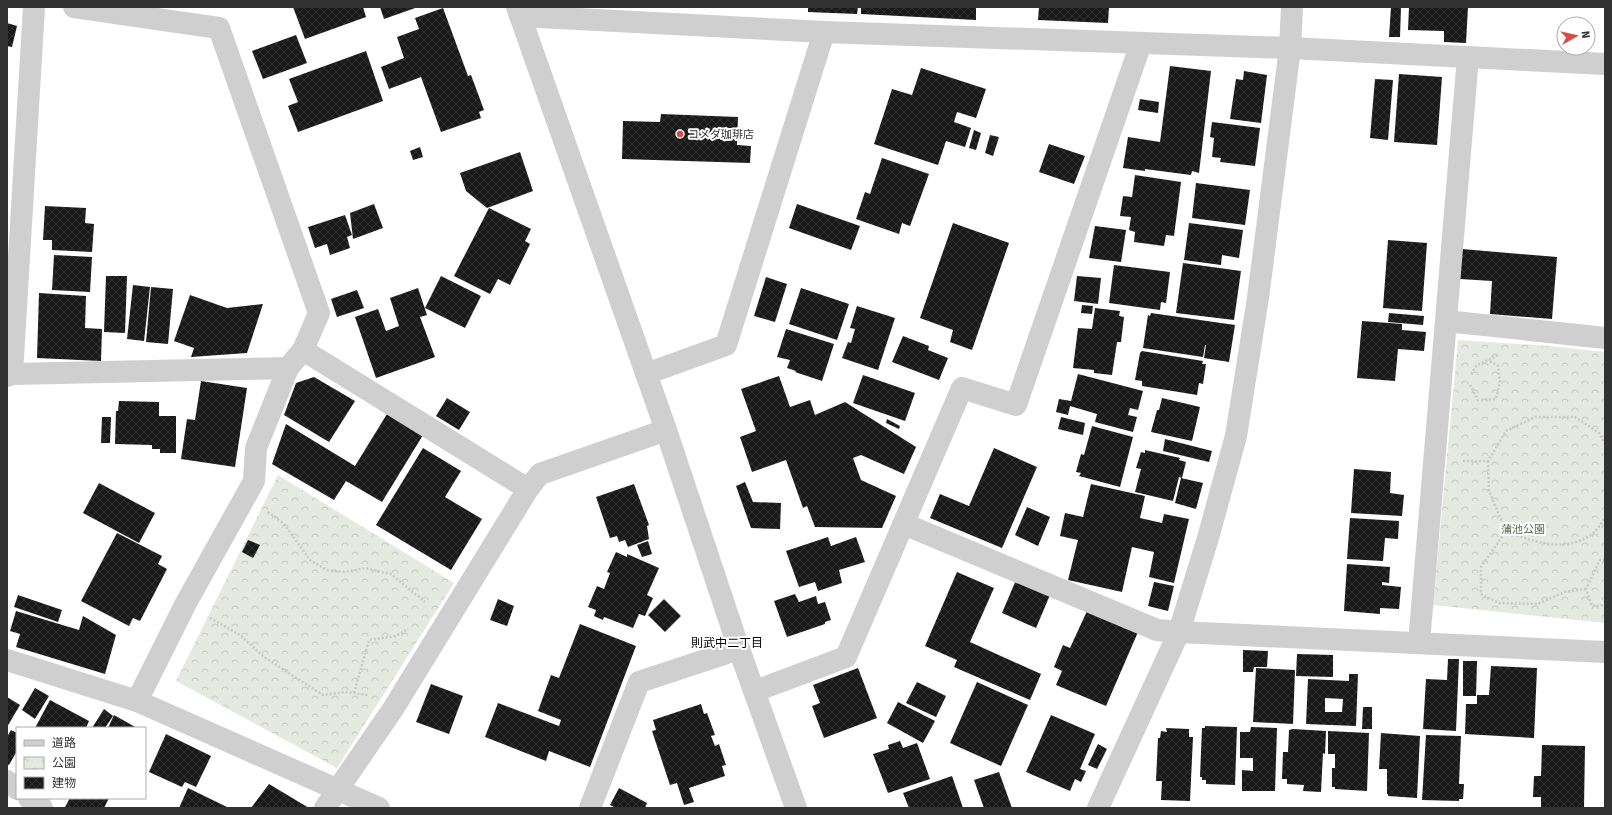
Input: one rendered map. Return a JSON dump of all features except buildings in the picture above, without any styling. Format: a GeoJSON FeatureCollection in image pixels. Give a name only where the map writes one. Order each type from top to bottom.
{"type":"FeatureCollection","features":[{"type":"Feature","properties":{"kind":"street"},"geometry":{"type":"LineString","coordinates":[[34,7],[10,375],[288,368]]}},
{"type":"Feature","properties":{"kind":"street"},"geometry":{"type":"LineString","coordinates":[[74,7],[219,28],[319,313],[303,350],[288,368],[256,448],[254,481],[186,603],[138,701]]}},
{"type":"Feature","properties":{"kind":"street"},"geometry":{"type":"LineString","coordinates":[[1098,808],[1179,632],[1208,538],[1236,436],[1258,298],[1290,48],[1292,7]]}},
{"type":"Feature","properties":{"kind":"street"},"geometry":{"type":"LineString","coordinates":[[796,808],[739,649],[666,430],[519,11],[824,32],[1290,48],[1605,64]]}},
{"type":"Feature","properties":{"kind":"street"},"geometry":{"type":"LineString","coordinates":[[646,374],[726,345],[824,32]]}},
{"type":"Feature","properties":{"kind":"street"},"geometry":{"type":"LineString","coordinates":[[755,691],[846,657],[962,388],[1016,405],[1141,43]]}},
{"type":"Feature","properties":{"kind":"street"},"geometry":{"type":"LineString","coordinates":[[1419,643],[1468,57]]}},
{"type":"Feature","properties":{"kind":"street"},"geometry":{"type":"LineString","coordinates":[[1446,322],[1605,338]]}},
{"type":"Feature","properties":{"kind":"street"},"geometry":{"type":"LineString","coordinates":[[303,350],[528,489]]}},
{"type":"Feature","properties":{"kind":"street"},"geometry":{"type":"LineString","coordinates":[[326,808],[393,709],[528,489],[540,474],[666,430]]}},
{"type":"Feature","properties":{"kind":"street"},"geometry":{"type":"LineString","coordinates":[[904,524],[1157,630],[1605,652]]}},
{"type":"Feature","properties":{"kind":"street"},"geometry":{"type":"LineString","coordinates":[[590,808],[639,682],[739,649]]}},
{"type":"Feature","properties":{"kind":"street"},"geometry":{"type":"LineString","coordinates":[[7,660],[138,701],[379,808]]}},
{"type":"Feature","properties":{"kind":"street"},"geometry":{"type":"LineString","coordinates":[[7,781],[16,788]]}},
{"type":"Feature","properties":{"kind":"street"},"geometry":{"type":"LineString","coordinates":[[30,799],[42,808]]}},
{"type":"Feature","properties":{"kind":"path"},"geometry":{"type":"LineString","coordinates":[[1488,360],[1498,366],[1500,382],[1496,399],[1478,400],[1467,380],[1477,364],[1488,360]]}},
{"type":"Feature","properties":{"kind":"path"},"geometry":{"type":"LineString","coordinates":[[1605,444],[1599,433],[1575,417],[1535,417],[1506,431],[1488,461],[1489,490],[1506,531],[1539,544],[1570,544],[1592,534],[1605,518]]}},
{"type":"Feature","properties":{"kind":"path"},"geometry":{"type":"LineString","coordinates":[[1434,460],[1488,461]]}},
{"type":"Feature","properties":{"kind":"path"},"geometry":{"type":"LineString","coordinates":[[245,496],[284,524],[310,560],[327,570],[344,572],[365,568],[391,574],[428,605]]}},
{"type":"Feature","properties":{"kind":"path"},"geometry":{"type":"LineString","coordinates":[[1506,531],[1481,567],[1481,594],[1499,603],[1537,604],[1565,592],[1586,589]]}},
{"type":"Feature","properties":{"kind":"path"},"geometry":{"type":"LineString","coordinates":[[1605,560],[1600,560],[1586,589],[1592,606],[1605,605]]}},
{"type":"Feature","properties":{"kind":"path"},"geometry":{"type":"LineString","coordinates":[[186,603],[240,635],[264,657],[323,695],[345,692],[367,694],[393,709]]}},
{"type":"Feature","properties":{"kind":"path"},"geometry":{"type":"LineString","coordinates":[[354,693],[369,640],[396,636],[413,626]]}},
{"type":"Feature","properties":{"kind":"green space","name":"蒲池公園"},"geometry":{"type":"Polygon","coordinates":[[[1458,340],[1550,346],[1605,352],[1605,623],[1433,605],[1458,340]]]}},
{"type":"Feature","properties":{"kind":"green space"},"geometry":{"type":"Polygon","coordinates":[[[278,475],[454,583],[337,768],[176,681],[278,475]]]}},
{"type":"Feature","properties":{"kind":"place","name":"コメダ珈琲店"},"geometry":{"type":"Point","coordinates":[680,134]}},
{"type":"Feature","properties":{"kind":"district","name":"則武中二丁目"},"geometry":{"type":"Point","coordinates":[727,643]}}]}
